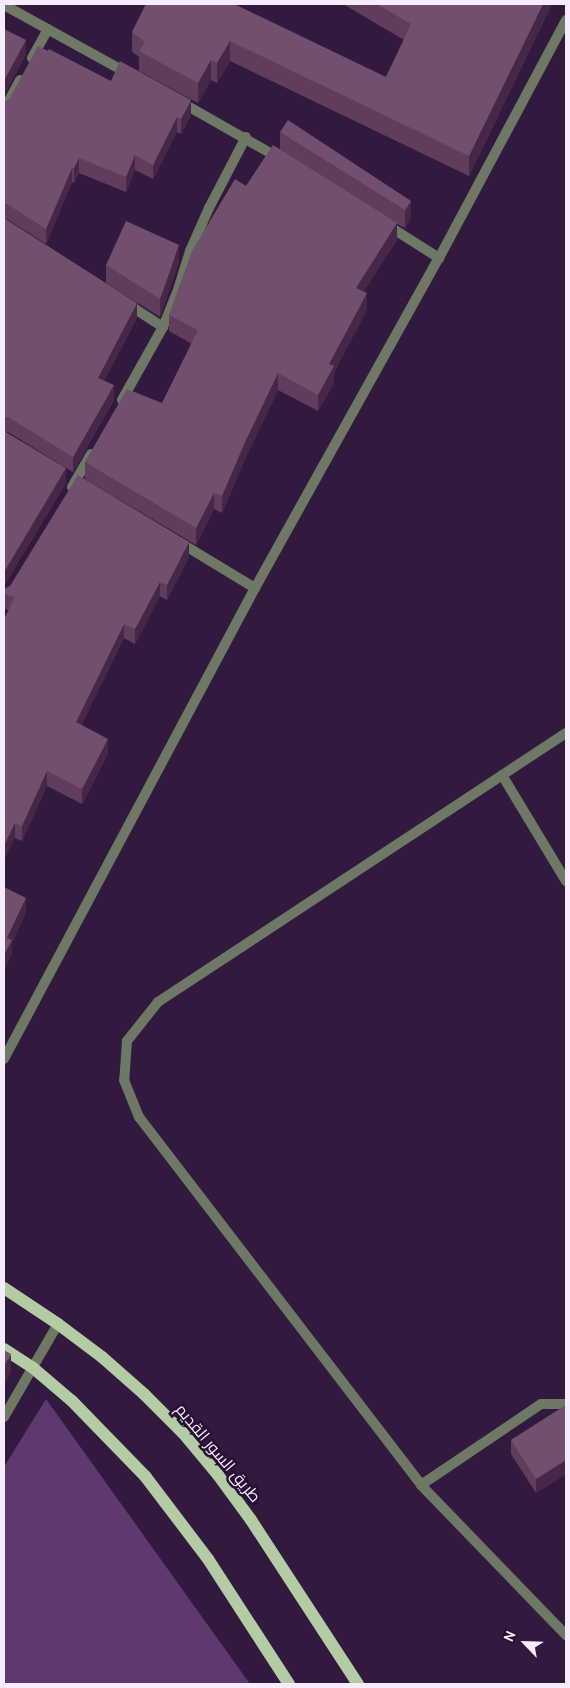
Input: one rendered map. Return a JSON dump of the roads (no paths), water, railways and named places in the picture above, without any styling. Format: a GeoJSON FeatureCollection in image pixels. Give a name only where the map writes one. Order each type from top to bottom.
{"type":"FeatureCollection","features":[{"type":"Feature","properties":{"kind":"main road","name":"طريق السور القديم"},"geometry":{"type":"LineString","coordinates":[[4,1288],[58,1324],[102,1357],[144,1394],[183,1433],[218,1475],[251,1520],[358,1684]]}},
{"type":"Feature","properties":{"kind":"main road"},"geometry":{"type":"LineString","coordinates":[[4,1348],[32,1367],[72,1401],[145,1476],[208,1559],[289,1684]]}},
{"type":"Feature","properties":{"kind":"street"},"geometry":{"type":"LineString","coordinates":[[4,5],[143,81]]}},
{"type":"Feature","properties":{"kind":"street"},"geometry":{"type":"LineString","coordinates":[[4,1058],[255,588],[439,258],[566,20]]}},
{"type":"Feature","properties":{"kind":"street"},"geometry":{"type":"LineString","coordinates":[[4,110],[48,29]]}},
{"type":"Feature","properties":{"kind":"street"},"geometry":{"type":"LineString","coordinates":[[168,95],[246,138],[288,164]]}},
{"type":"Feature","properties":{"kind":"street"},"geometry":{"type":"LineString","coordinates":[[114,413],[163,327],[194,243],[246,138]]}},
{"type":"Feature","properties":{"kind":"street"},"geometry":{"type":"LineString","coordinates":[[380,221],[439,258]]}},
{"type":"Feature","properties":{"kind":"street"},"geometry":{"type":"LineString","coordinates":[[116,296],[163,327]]}},
{"type":"Feature","properties":{"kind":"street"},"geometry":{"type":"LineString","coordinates":[[66,498],[95,447]]}},
{"type":"Feature","properties":{"kind":"street"},"geometry":{"type":"LineString","coordinates":[[170,537],[255,588]]}},
{"type":"Feature","properties":{"kind":"street"},"geometry":{"type":"LineString","coordinates":[[566,733],[158,1002],[127,1041],[124,1080],[139,1116],[420,1485],[566,1636]]}},
{"type":"Feature","properties":{"kind":"street"},"geometry":{"type":"LineString","coordinates":[[502,775],[566,881]]}},
{"type":"Feature","properties":{"kind":"street"},"geometry":{"type":"LineString","coordinates":[[4,1417],[58,1324]]}},
{"type":"Feature","properties":{"kind":"street"},"geometry":{"type":"LineString","coordinates":[[420,1485],[541,1404],[566,1404]]}}]}
